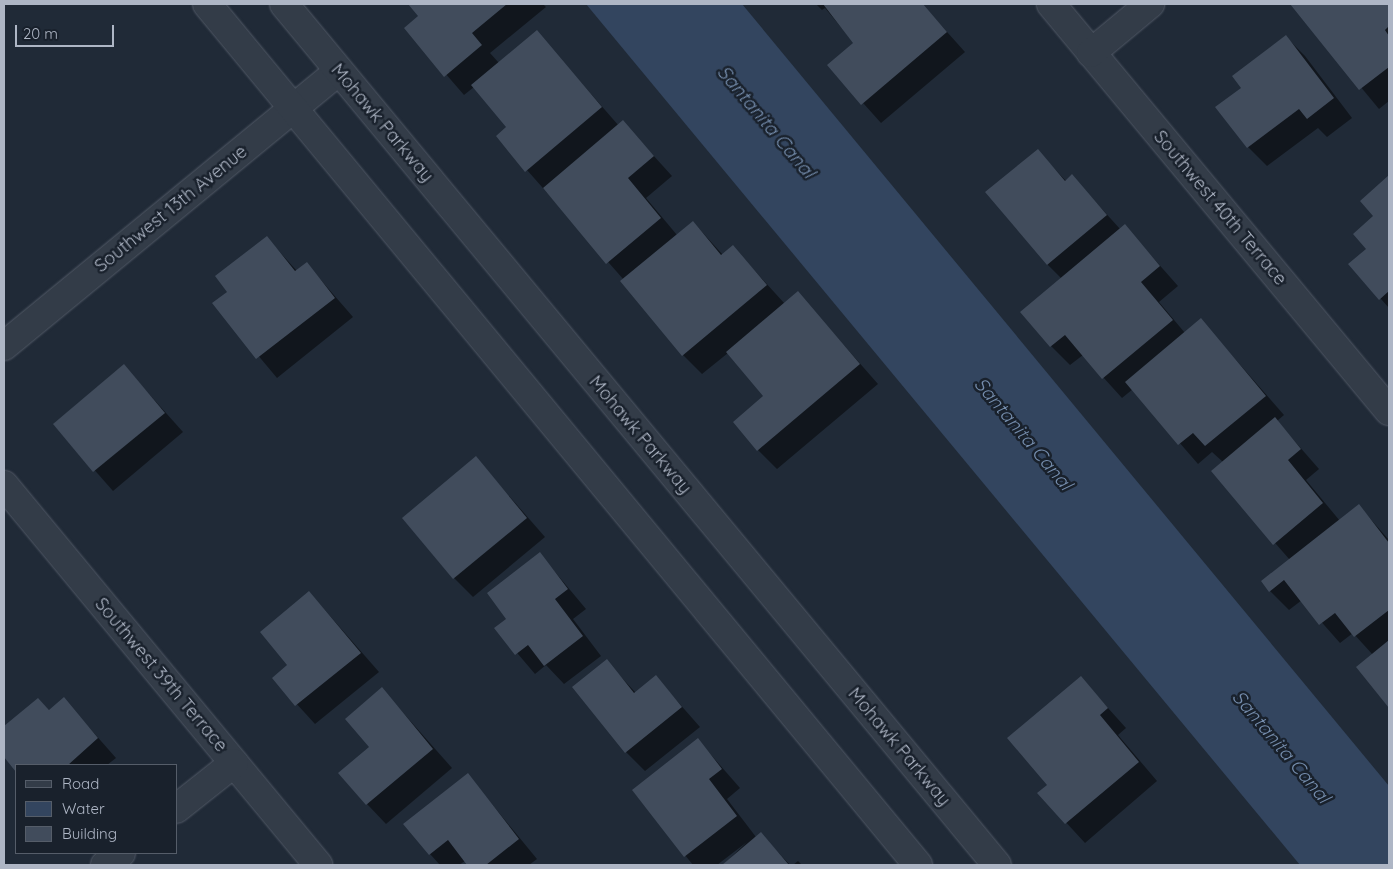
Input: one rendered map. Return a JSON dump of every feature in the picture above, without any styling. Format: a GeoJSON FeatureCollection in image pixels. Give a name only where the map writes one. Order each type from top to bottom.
{"type":"FeatureCollection","features":[{"type":"Feature","properties":{"kind":"street"},"geometry":{"type":"LineString","coordinates":[[207,4],[292,110],[918,865]]}},
{"type":"Feature","properties":{"kind":"street","name":"Mohawk Parkway"},"geometry":{"type":"LineString","coordinates":[[284,4],[997,865]]}},
{"type":"Feature","properties":{"kind":"street","name":"Southwest 40th Terrace"},"geometry":{"type":"LineString","coordinates":[[1051,4],[1389,411]]}},
{"type":"Feature","properties":{"kind":"street"},"geometry":{"type":"LineString","coordinates":[[1091,53],[1150,4]]}},
{"type":"Feature","properties":{"kind":"street","name":"Southwest 13th Avenue"},"geometry":{"type":"LineString","coordinates":[[4,346],[339,71]]}},
{"type":"Feature","properties":{"kind":"street","name":"Southwest 39th Terrace"},"geometry":{"type":"LineString","coordinates":[[4,485],[318,865]]}},
{"type":"Feature","properties":{"kind":"street"},"geometry":{"type":"LineString","coordinates":[[178,807],[234,763]]}},
{"type":"Feature","properties":{"kind":"street"},"geometry":{"type":"LineString","coordinates":[[105,865],[120,854]]}},
{"type":"Feature","properties":{"kind":"water","name":"Santanita Canal"},"geometry":{"type":"Polygon","coordinates":[[[586,4],[742,4],[1389,786],[1389,865],[1300,865],[586,4]]]}},
{"type":"Feature","properties":{"kind":"building"},"geometry":{"type":"Polygon","coordinates":[[[408,4],[507,4],[472,33],[482,45],[444,77],[404,28],[418,16],[408,4]]]}},
{"type":"Feature","properties":{"kind":"building"},"geometry":{"type":"Polygon","coordinates":[[[823,4],[923,4],[947,32],[861,105],[827,65],[853,43],[823,4]]]}},
{"type":"Feature","properties":{"kind":"building"},"geometry":{"type":"Polygon","coordinates":[[[1290,4],[1389,4],[1389,26],[1385,30],[1389,36],[1389,67],[1359,90],[1290,4]]]}},
{"type":"Feature","properties":{"kind":"building"},"geometry":{"type":"Polygon","coordinates":[[[537,30],[602,107],[525,172],[496,136],[506,127],[471,85],[537,30]]]}},
{"type":"Feature","properties":{"kind":"building"},"geometry":{"type":"Polygon","coordinates":[[[1286,35],[1334,98],[1307,119],[1299,109],[1247,148],[1215,107],[1241,88],[1232,76],[1286,35]]]}},
{"type":"Feature","properties":{"kind":"building"},"geometry":{"type":"Polygon","coordinates":[[[623,120],[654,156],[628,178],[661,218],[606,264],[543,188],[623,120]]]}},
{"type":"Feature","properties":{"kind":"building"},"geometry":{"type":"Polygon","coordinates":[[[1038,149],[1065,181],[1072,174],[1107,215],[1047,265],[985,192],[1038,149]]]}},
{"type":"Feature","properties":{"kind":"building"},"geometry":{"type":"Polygon","coordinates":[[[1389,175],[1389,291],[1379,300],[1348,264],[1366,249],[1353,234],[1373,216],[1360,201],[1389,175]]]}},
{"type":"Feature","properties":{"kind":"building"},"geometry":{"type":"Polygon","coordinates":[[[693,221],[721,255],[733,245],[767,285],[682,356],[620,281],[693,221]]]}},
{"type":"Feature","properties":{"kind":"building"},"geometry":{"type":"Polygon","coordinates":[[[1125,224],[1160,266],[1141,282],[1173,320],[1102,379],[1065,335],[1050,347],[1020,312],[1125,224]]]}},
{"type":"Feature","properties":{"kind":"building"},"geometry":{"type":"Polygon","coordinates":[[[267,236],[295,271],[307,262],[335,298],[256,359],[212,303],[227,292],[215,276],[267,236]]]}},
{"type":"Feature","properties":{"kind":"building"},"geometry":{"type":"Polygon","coordinates":[[[798,291],[860,364],[757,451],[733,422],[763,396],[726,352],[798,291]]]}},
{"type":"Feature","properties":{"kind":"building"},"geometry":{"type":"Polygon","coordinates":[[[1201,318],[1266,396],[1205,446],[1193,433],[1178,445],[1125,382],[1201,318]]]}},
{"type":"Feature","properties":{"kind":"building"},"geometry":{"type":"Polygon","coordinates":[[[124,364],[165,413],[93,472],[53,424],[124,364]]]}},
{"type":"Feature","properties":{"kind":"building"},"geometry":{"type":"Polygon","coordinates":[[[1275,417],[1301,449],[1288,460],[1323,503],[1273,545],[1211,471],[1275,417]]]}},
{"type":"Feature","properties":{"kind":"building"},"geometry":{"type":"Polygon","coordinates":[[[476,456],[527,518],[453,579],[402,518],[476,456]]]}},
{"type":"Feature","properties":{"kind":"building"},"geometry":{"type":"Polygon","coordinates":[[[1359,504],[1389,543],[1389,610],[1354,637],[1335,613],[1319,625],[1284,580],[1269,592],[1261,581],[1359,504]]]}},
{"type":"Feature","properties":{"kind":"building"},"geometry":{"type":"Polygon","coordinates":[[[540,552],[568,589],[555,599],[583,636],[544,666],[528,645],[515,655],[494,628],[506,619],[487,593],[540,552]]]}},
{"type":"Feature","properties":{"kind":"building"},"geometry":{"type":"Polygon","coordinates":[[[309,591],[361,653],[295,706],[272,678],[287,665],[260,632],[309,591]]]}},
{"type":"Feature","properties":{"kind":"building"},"geometry":{"type":"Polygon","coordinates":[[[1389,640],[1389,708],[1356,667],[1389,640]]]}},
{"type":"Feature","properties":{"kind":"building"},"geometry":{"type":"Polygon","coordinates":[[[607,659],[634,693],[656,675],[682,707],[625,753],[572,687],[607,659]]]}},
{"type":"Feature","properties":{"kind":"building"},"geometry":{"type":"Polygon","coordinates":[[[1081,676],[1108,708],[1100,715],[1139,762],[1065,824],[1037,793],[1047,785],[1007,738],[1081,676]]]}},
{"type":"Feature","properties":{"kind":"building"},"geometry":{"type":"Polygon","coordinates":[[[382,687],[433,749],[366,805],[338,773],[369,747],[345,719],[382,687]]]}},
{"type":"Feature","properties":{"kind":"building"},"geometry":{"type":"Polygon","coordinates":[[[64,697],[98,738],[69,764],[15,764],[15,771],[4,757],[4,726],[38,698],[49,710],[64,697]]]}},
{"type":"Feature","properties":{"kind":"building"},"geometry":{"type":"Polygon","coordinates":[[[698,738],[722,769],[709,779],[737,816],[684,857],[632,790],[698,738]]]}},
{"type":"Feature","properties":{"kind":"building"},"geometry":{"type":"Polygon","coordinates":[[[468,773],[519,839],[486,865],[467,865],[448,840],[429,855],[403,824],[468,773]]]}},
{"type":"Feature","properties":{"kind":"building"},"geometry":{"type":"Polygon","coordinates":[[[761,832],[789,865],[722,865],[761,832]]]}}]}
